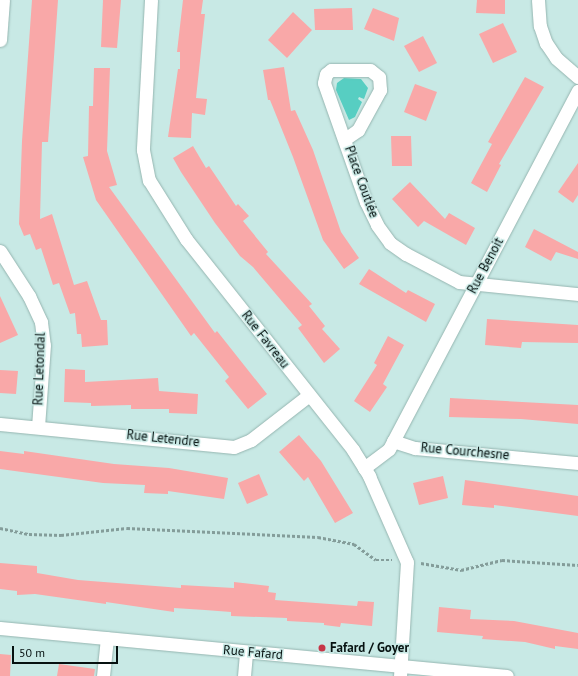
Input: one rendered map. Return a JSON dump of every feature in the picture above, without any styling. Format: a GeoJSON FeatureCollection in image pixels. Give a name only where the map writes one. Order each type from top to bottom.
{"type":"FeatureCollection","features":[{"type":"Feature","properties":{"kind":"street"},"geometry":{"type":"LineString","coordinates":[[0,40],[3,0]]}},
{"type":"Feature","properties":{"kind":"street","name":"Rue Favreau"},"geometry":{"type":"LineString","coordinates":[[151,0],[143,150],[149,180],[186,239],[309,395],[364,468],[407,562],[401,671]]}},
{"type":"Feature","properties":{"kind":"street"},"geometry":{"type":"LineString","coordinates":[[538,0],[540,26],[546,43],[556,58],[578,77]]}},
{"type":"Feature","properties":{"kind":"street","name":"Place Coutlée"},"geometry":{"type":"LineString","coordinates":[[345,139],[358,130],[380,90],[380,81],[374,72],[366,69],[336,69],[328,72],[324,78],[325,87],[345,139],[366,202],[386,238],[406,254],[454,279],[477,284],[578,294]]}},
{"type":"Feature","properties":{"kind":"street","name":"Rue Benoit"},"geometry":{"type":"LineString","coordinates":[[393,441],[578,91]]}},
{"type":"Feature","properties":{"kind":"street","name":"Rue Letondal"},"geometry":{"type":"LineString","coordinates":[[0,251],[29,296],[41,322],[44,345],[38,427]]}},
{"type":"Feature","properties":{"kind":"street","name":"Rue Letendre"},"geometry":{"type":"LineString","coordinates":[[0,424],[234,446],[251,440],[309,395]]}},
{"type":"Feature","properties":{"kind":"street"},"geometry":{"type":"LineString","coordinates":[[364,468],[387,452],[393,441]]}},
{"type":"Feature","properties":{"kind":"street","name":"Rue Courchesne"},"geometry":{"type":"LineString","coordinates":[[393,441],[415,448],[578,463]]}},
{"type":"Feature","properties":{"kind":"street","name":"Rue Fafard"},"geometry":{"type":"LineString","coordinates":[[0,628],[246,652],[401,671],[507,676]]}},
{"type":"Feature","properties":{"kind":"street"},"geometry":{"type":"LineString","coordinates":[[103,676],[107,638]]}},
{"type":"Feature","properties":{"kind":"street"},"geometry":{"type":"LineString","coordinates":[[244,676],[246,652]]}},
{"type":"Feature","properties":{"kind":"path"},"geometry":{"type":"LineString","coordinates":[[0,528],[29,534],[61,535],[127,528],[318,537],[354,544],[376,560],[392,560]]}},
{"type":"Feature","properties":{"kind":"path"},"geometry":{"type":"LineString","coordinates":[[421,563],[461,570],[502,560],[578,565]]}},
{"type":"Feature","properties":{"kind":"shaded area"},"geometry":{"type":"Polygon","coordinates":[[[344,78],[361,79],[368,88],[364,99],[359,97],[358,99],[362,102],[355,117],[349,120],[336,90],[337,83],[344,78]]]}},
{"type":"Feature","properties":{"kind":"building"},"geometry":{"type":"Polygon","coordinates":[[[32,0],[58,0],[48,142],[42,142],[40,219],[52,214],[74,285],[87,281],[101,320],[107,320],[108,345],[82,347],[81,334],[77,334],[75,313],[70,314],[59,283],[53,285],[41,248],[36,250],[30,234],[24,236],[19,224],[22,141],[32,0]]]}},
{"type":"Feature","properties":{"kind":"building"},"geometry":{"type":"Polygon","coordinates":[[[103,0],[121,0],[117,48],[101,47],[103,0]]]}},
{"type":"Feature","properties":{"kind":"building"},"geometry":{"type":"Polygon","coordinates":[[[183,0],[203,0],[201,14],[205,14],[196,98],[207,99],[205,115],[192,113],[191,138],[168,137],[178,69],[180,69],[180,52],[177,52],[183,0]]]}},
{"type":"Feature","properties":{"kind":"building"},"geometry":{"type":"Polygon","coordinates":[[[477,0],[505,0],[505,14],[476,13],[477,0]]]}},
{"type":"Feature","properties":{"kind":"building"},"geometry":{"type":"Polygon","coordinates":[[[352,8],[353,30],[315,30],[314,9],[352,8]]]}},
{"type":"Feature","properties":{"kind":"building"},"geometry":{"type":"Polygon","coordinates":[[[373,8],[399,18],[394,41],[364,29],[373,8]]]}},
{"type":"Feature","properties":{"kind":"building"},"geometry":{"type":"Polygon","coordinates":[[[293,12],[312,30],[287,58],[268,40],[293,12]]]}},
{"type":"Feature","properties":{"kind":"building"},"geometry":{"type":"Polygon","coordinates":[[[503,23],[517,52],[493,63],[479,34],[503,23]]]}},
{"type":"Feature","properties":{"kind":"building"},"geometry":{"type":"Polygon","coordinates":[[[423,36],[437,63],[419,72],[404,46],[423,36]]]}},
{"type":"Feature","properties":{"kind":"building"},"geometry":{"type":"Polygon","coordinates":[[[284,67],[291,111],[295,110],[313,150],[341,232],[359,258],[344,269],[323,240],[293,157],[270,100],[268,100],[263,70],[284,67]]]}},
{"type":"Feature","properties":{"kind":"building"},"geometry":{"type":"Polygon","coordinates":[[[94,68],[110,68],[107,151],[117,185],[109,187],[215,333],[217,331],[267,394],[248,409],[225,381],[229,377],[194,333],[191,336],[96,200],[83,157],[88,156],[89,106],[93,106],[94,68]]]}},
{"type":"Feature","properties":{"kind":"building"},"geometry":{"type":"Polygon","coordinates":[[[525,77],[544,87],[499,164],[501,165],[487,192],[471,183],[492,144],[488,142],[525,77]]]}},
{"type":"Feature","properties":{"kind":"building"},"geometry":{"type":"Polygon","coordinates":[[[415,84],[437,92],[426,121],[404,112],[415,84]]]}},
{"type":"Feature","properties":{"kind":"building"},"geometry":{"type":"Polygon","coordinates":[[[391,136],[411,136],[412,166],[392,166],[391,136]]]}},
{"type":"Feature","properties":{"kind":"building"},"geometry":{"type":"Polygon","coordinates":[[[193,146],[206,168],[209,166],[236,206],[238,204],[249,216],[243,221],[268,252],[266,254],[312,304],[309,306],[325,326],[322,329],[340,349],[324,363],[298,328],[302,325],[253,267],[240,256],[215,223],[181,172],[173,158],[193,146]]]}},
{"type":"Feature","properties":{"kind":"building"},"geometry":{"type":"Polygon","coordinates":[[[578,163],[578,195],[573,203],[558,192],[578,163]]]}},
{"type":"Feature","properties":{"kind":"building"},"geometry":{"type":"Polygon","coordinates":[[[410,182],[445,219],[449,213],[475,228],[466,245],[424,221],[418,227],[392,199],[410,182]]]}},
{"type":"Feature","properties":{"kind":"building"},"geometry":{"type":"Polygon","coordinates":[[[534,229],[578,252],[578,259],[556,252],[551,261],[525,247],[534,229]]]}},
{"type":"Feature","properties":{"kind":"building"},"geometry":{"type":"Polygon","coordinates":[[[369,269],[406,293],[408,290],[435,304],[426,322],[359,284],[369,269]]]}},
{"type":"Feature","properties":{"kind":"building"},"geometry":{"type":"Polygon","coordinates":[[[0,296],[18,335],[0,343],[0,296]]]}},
{"type":"Feature","properties":{"kind":"building"},"geometry":{"type":"Polygon","coordinates":[[[487,319],[578,325],[578,343],[522,342],[521,348],[485,345],[487,319]]]}},
{"type":"Feature","properties":{"kind":"building"},"geometry":{"type":"Polygon","coordinates":[[[388,336],[404,345],[383,384],[387,387],[370,412],[354,401],[377,365],[374,363],[388,336]]]}},
{"type":"Feature","properties":{"kind":"building"},"geometry":{"type":"Polygon","coordinates":[[[65,369],[85,370],[85,382],[158,378],[159,391],[198,394],[197,414],[169,413],[169,409],[131,409],[131,405],[91,406],[91,403],[64,402],[65,369]]]}},
{"type":"Feature","properties":{"kind":"building"},"geometry":{"type":"Polygon","coordinates":[[[0,370],[18,371],[16,394],[0,393],[0,370]]]}},
{"type":"Feature","properties":{"kind":"building"},"geometry":{"type":"Polygon","coordinates":[[[450,398],[578,405],[578,424],[521,419],[449,417],[450,398]]]}},
{"type":"Feature","properties":{"kind":"building"},"geometry":{"type":"Polygon","coordinates":[[[299,435],[321,461],[353,513],[335,523],[308,477],[304,481],[279,452],[299,435]]]}},
{"type":"Feature","properties":{"kind":"building"},"geometry":{"type":"Polygon","coordinates":[[[0,451],[24,454],[24,451],[114,464],[169,468],[228,478],[224,499],[168,491],[168,494],[144,493],[145,485],[103,483],[0,469],[0,451]]]}},
{"type":"Feature","properties":{"kind":"building"},"geometry":{"type":"Polygon","coordinates":[[[259,474],[268,495],[247,504],[238,483],[259,474]]]}},
{"type":"Feature","properties":{"kind":"building"},"geometry":{"type":"Polygon","coordinates":[[[443,476],[448,498],[419,505],[413,483],[443,476]]]}},
{"type":"Feature","properties":{"kind":"building"},"geometry":{"type":"Polygon","coordinates":[[[465,480],[578,496],[578,516],[494,505],[494,508],[462,505],[465,480]]]}},
{"type":"Feature","properties":{"kind":"building"},"geometry":{"type":"Polygon","coordinates":[[[0,563],[37,566],[37,573],[78,580],[181,588],[181,585],[234,588],[234,582],[269,586],[268,592],[276,593],[275,600],[357,606],[358,601],[374,602],[372,626],[341,623],[340,627],[324,625],[324,623],[287,621],[287,618],[231,616],[231,612],[174,608],[174,612],[35,594],[17,595],[17,591],[0,589],[0,563]]]}},
{"type":"Feature","properties":{"kind":"building"},"geometry":{"type":"Polygon","coordinates":[[[439,607],[471,610],[470,619],[514,621],[578,633],[578,649],[555,646],[555,649],[525,642],[482,639],[483,636],[437,632],[439,607]]]}},
{"type":"Feature","properties":{"kind":"building"},"geometry":{"type":"Polygon","coordinates":[[[0,654],[11,655],[10,676],[0,676],[0,654]]]}},
{"type":"Feature","properties":{"kind":"building"},"geometry":{"type":"Polygon","coordinates":[[[59,664],[95,669],[94,676],[57,676],[59,664]]]}},
{"type":"Feature","properties":{"kind":"place","name":"Fafard / Goyer"},"geometry":{"type":"Point","coordinates":[322,648]}}]}
